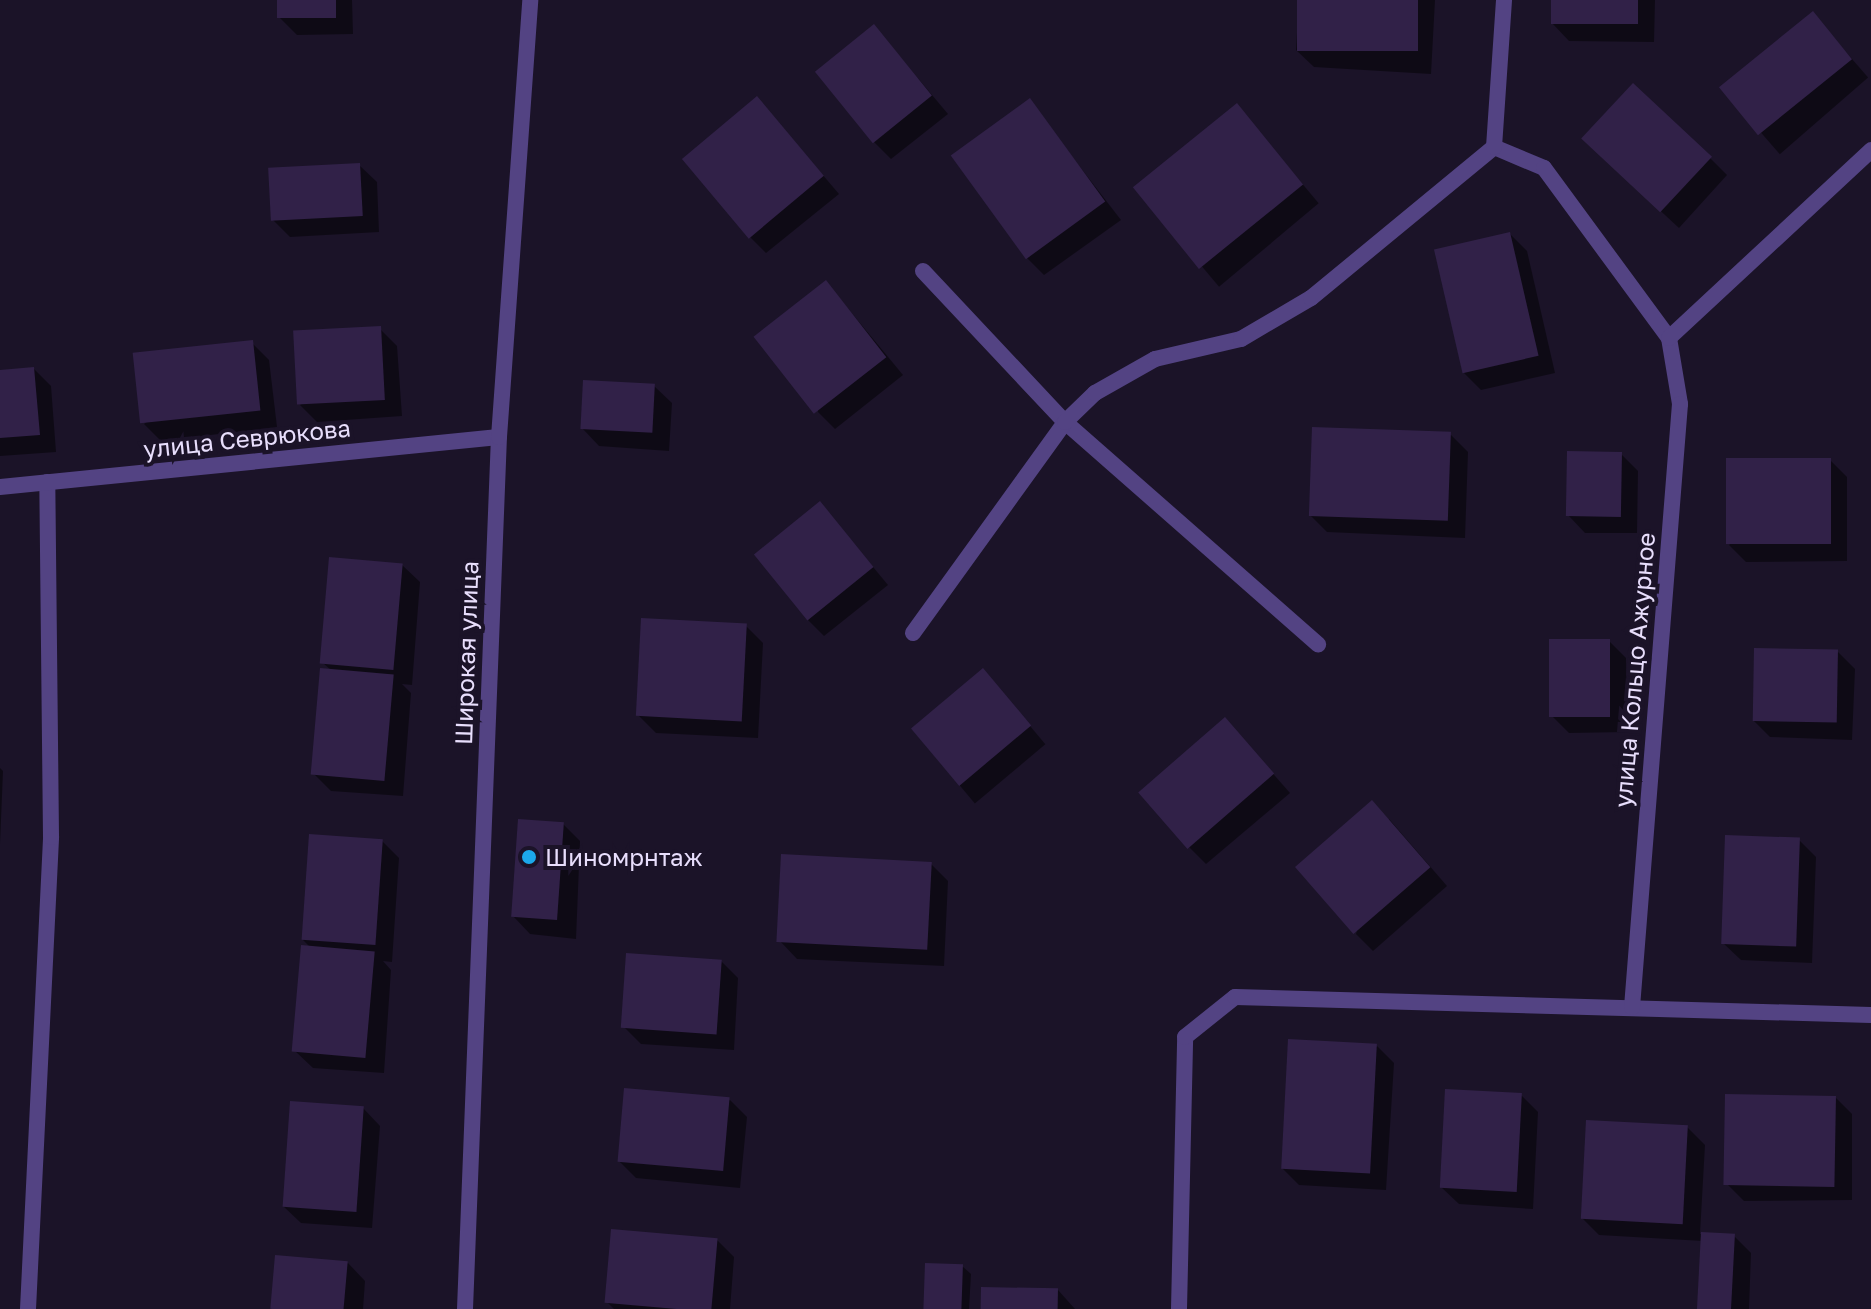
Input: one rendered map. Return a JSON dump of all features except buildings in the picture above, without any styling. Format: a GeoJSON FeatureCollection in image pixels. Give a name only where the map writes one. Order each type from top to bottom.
{"type":"FeatureCollection","features":[{"type":"Feature","properties":{"kind":"street","name":"Широкая улица"},"geometry":{"type":"LineString","coordinates":[[465,1309],[499,437],[530,0]]}},
{"type":"Feature","properties":{"kind":"street"},"geometry":{"type":"LineString","coordinates":[[913,633],[1065,422],[1095,393],[1155,359],[1241,339],[1311,298],[1494,147],[1504,0]]}},
{"type":"Feature","properties":{"kind":"street","name":"улица Кольцо Ажурное"},"geometry":{"type":"LineString","coordinates":[[1494,147],[1544,168],[1669,338],[1680,404],[1632,1007]]}},
{"type":"Feature","properties":{"kind":"street"},"geometry":{"type":"LineString","coordinates":[[1669,338],[1871,150]]}},
{"type":"Feature","properties":{"kind":"street"},"geometry":{"type":"LineString","coordinates":[[923,271],[1065,422],[1318,644]]}},
{"type":"Feature","properties":{"kind":"street","name":"улица Севрюкова"},"geometry":{"type":"LineString","coordinates":[[0,487],[499,437]]}},
{"type":"Feature","properties":{"kind":"street"},"geometry":{"type":"LineString","coordinates":[[28,1309],[51,837],[47,482]]}},
{"type":"Feature","properties":{"kind":"street"},"geometry":{"type":"LineString","coordinates":[[1179,1309],[1185,1037],[1235,997],[1871,1015]]}},
{"type":"Feature","properties":{"kind":"place","name":"Шиномрнтаж"},"geometry":{"type":"Point","coordinates":[529,857]}}]}
